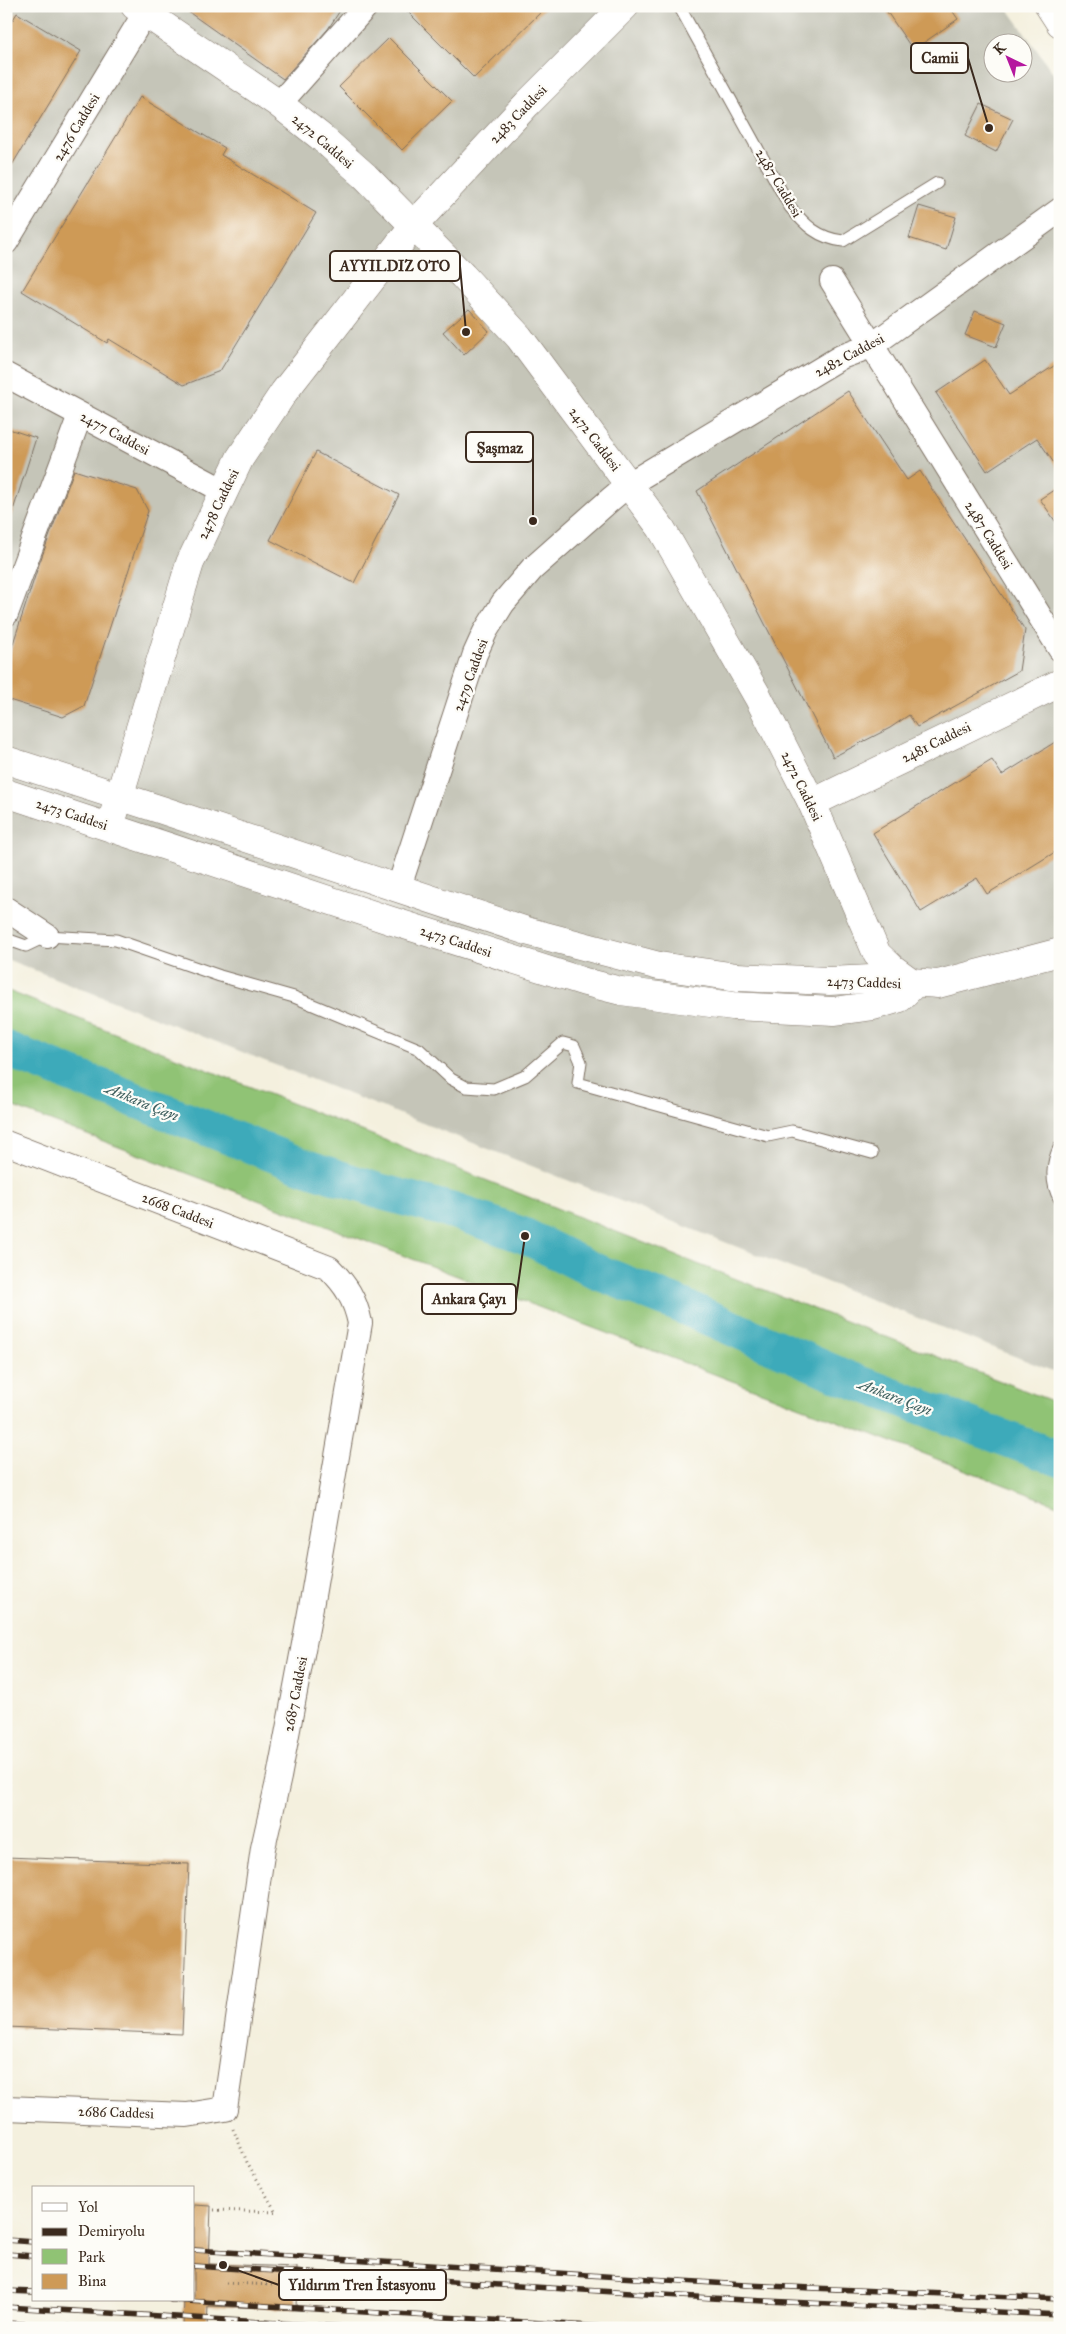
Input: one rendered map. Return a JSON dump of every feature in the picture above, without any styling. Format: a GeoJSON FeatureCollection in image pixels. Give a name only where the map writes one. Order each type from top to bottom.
{"type":"FeatureCollection","features":[{"type":"Feature","properties":{"kind":"street"},"geometry":{"type":"LineString","coordinates":[[279,104],[366,6]]}},
{"type":"Feature","properties":{"kind":"street","name":"2483 Caddesi"},"geometry":{"type":"LineString","coordinates":[[414,226],[527,104],[625,6]]}},
{"type":"Feature","properties":{"kind":"street"},"geometry":{"type":"LineString","coordinates":[[1048,6],[1060,23]]}},
{"type":"Feature","properties":{"kind":"street","name":"2472 Caddesi"},"geometry":{"type":"LineString","coordinates":[[149,11],[279,104],[321,137],[357,169],[414,226],[518,337],[661,528],[758,697],[812,803],[877,954],[914,984]]}},
{"type":"Feature","properties":{"kind":"street","name":"2476 Caddesi"},"geometry":{"type":"LineString","coordinates":[[6,242],[149,11]]}},
{"type":"Feature","properties":{"kind":"street","name":"2482 Caddesi"},"geometry":{"type":"LineString","coordinates":[[629,484],[841,357],[872,346],[1060,210]]}},
{"type":"Feature","properties":{"kind":"street","name":"2478 Caddesi"},"geometry":{"type":"LineString","coordinates":[[110,827],[190,563],[240,458],[284,392],[414,226]]}},
{"type":"Feature","properties":{"kind":"street","name":"2487 Caddesi"},"geometry":{"type":"LineString","coordinates":[[832,282],[1060,649]]}},
{"type":"Feature","properties":{"kind":"street","name":"2477 Caddesi"},"geometry":{"type":"LineString","coordinates":[[6,375],[224,492]]}},
{"type":"Feature","properties":{"kind":"street"},"geometry":{"type":"LineString","coordinates":[[6,614],[80,415]]}},
{"type":"Feature","properties":{"kind":"street","name":"2479 Caddesi"},"geometry":{"type":"LineString","coordinates":[[399,888],[475,654],[485,632],[503,603],[532,569],[629,484]]}},
{"type":"Feature","properties":{"kind":"street","name":"2481 Caddesi"},"geometry":{"type":"LineString","coordinates":[[812,803],[1060,683]]}},
{"type":"Feature","properties":{"kind":"street","name":"2473 Caddesi"},"geometry":{"type":"LineString","coordinates":[[6,760],[530,932],[659,966],[738,977],[829,981],[871,979],[914,984],[938,984],[1060,952]]}},
{"type":"Feature","properties":{"kind":"street","name":"2473 Caddesi"},"geometry":{"type":"LineString","coordinates":[[6,793],[389,920],[584,982],[621,991],[733,1006],[834,1011],[873,1006],[900,998],[914,984]]}},
{"type":"Feature","properties":{"kind":"street"},"geometry":{"type":"LineString","coordinates":[[6,908],[47,936]]}},
{"type":"Feature","properties":{"kind":"street","name":"2668 Caddesi"},"geometry":{"type":"LineString","coordinates":[[6,1143],[328,1268],[344,1283]]}},
{"type":"Feature","properties":{"kind":"street","name":"2687 Caddesi"},"geometry":{"type":"LineString","coordinates":[[225,2109],[262,1848],[279,1778],[311,1607],[360,1322],[355,1302],[344,1283]]}},
{"type":"Feature","properties":{"kind":"street","name":"2686 Caddesi"},"geometry":{"type":"LineString","coordinates":[[6,2108],[187,2115],[225,2109]]}},
{"type":"Feature","properties":{"kind":"lane","name":"2487 Caddesi"},"geometry":{"type":"LineString","coordinates":[[679,6],[790,207],[808,228],[828,240],[842,241],[937,183]]}},
{"type":"Feature","properties":{"kind":"lane"},"geometry":{"type":"LineString","coordinates":[[6,939],[26,946],[47,936],[116,940],[220,976],[294,997],[419,1049],[451,1079],[466,1087],[494,1089],[525,1076],[563,1042],[574,1046],[581,1062],[578,1083],[768,1136],[792,1131],[872,1153]]}},
{"type":"Feature","properties":{"kind":"lane"},"geometry":{"type":"LineString","coordinates":[[1060,1146],[1054,1160],[1053,1173],[1054,1186],[1060,1200]]}},
{"type":"Feature","properties":{"kind":"path"},"geometry":{"type":"LineString","coordinates":[[214,2210],[276,2212],[247,2162],[225,2109]]}},
{"type":"Feature","properties":{"kind":"path"},"geometry":{"type":"LineString","coordinates":[[226,2283],[275,2285]]}},
{"type":"Feature","properties":{"kind":"path"},"geometry":{"type":"LineString","coordinates":[[297,2287],[345,2289]]}},
{"type":"Feature","properties":{"kind":"shaded area"},"geometry":{"type":"Polygon","coordinates":[[[6,6],[1006,6],[1024,32],[984,32],[984,82],[1034,82],[1034,46],[1060,83],[1060,1374],[6,959],[6,6]]]}},
{"type":"Feature","properties":{"kind":"green space"},"geometry":{"type":"Polygon","coordinates":[[[6,990],[700,1265],[1060,1404],[1060,1506],[6,1104],[6,990]]]}},
{"type":"Feature","properties":{"kind":"building"},"geometry":{"type":"Polygon","coordinates":[[[180,6],[343,6],[328,29],[283,79],[180,6]]]}},
{"type":"Feature","properties":{"kind":"building"},"geometry":{"type":"Polygon","coordinates":[[[402,6],[547,6],[474,78],[402,6]]]}},
{"type":"Feature","properties":{"kind":"building"},"geometry":{"type":"Polygon","coordinates":[[[883,6],[949,6],[958,19],[913,50],[883,6]]]}},
{"type":"Feature","properties":{"kind":"building"},"geometry":{"type":"Polygon","coordinates":[[[17,13],[81,51],[6,175],[6,31],[17,13]]]}},
{"type":"Feature","properties":{"kind":"building"},"geometry":{"type":"Polygon","coordinates":[[[389,38],[452,101],[402,150],[339,87],[389,38]]]}},
{"type":"Feature","properties":{"kind":"building"},"geometry":{"type":"Polygon","coordinates":[[[140,97],[225,148],[221,155],[316,213],[220,371],[184,385],[109,339],[107,343],[22,291],[140,97]]]}},
{"type":"Feature","properties":{"kind":"building"},"geometry":{"type":"Polygon","coordinates":[[[981,104],[1013,119],[996,152],[965,136],[981,104]]]}},
{"type":"Feature","properties":{"kind":"building"},"geometry":{"type":"Polygon","coordinates":[[[919,206],[956,217],[946,250],[909,238],[919,206]]]}},
{"type":"Feature","properties":{"kind":"building"},"geometry":{"type":"Polygon","coordinates":[[[469,309],[489,331],[464,355],[443,332],[469,309]]]}},
{"type":"Feature","properties":{"kind":"building"},"geometry":{"type":"Polygon","coordinates":[[[975,311],[1006,323],[996,347],[965,335],[975,311]]]}},
{"type":"Feature","properties":{"kind":"building"},"geometry":{"type":"Polygon","coordinates":[[[985,360],[1009,395],[1060,362],[1060,472],[1037,438],[987,471],[936,393],[985,360]]]}},
{"type":"Feature","properties":{"kind":"building"},"geometry":{"type":"Polygon","coordinates":[[[848,391],[907,480],[920,471],[1025,630],[1019,671],[917,727],[909,715],[890,728],[833,757],[697,491],[848,391]]]}},
{"type":"Feature","properties":{"kind":"building"},"geometry":{"type":"Polygon","coordinates":[[[6,428],[36,438],[10,520],[6,520],[6,428]]]}},
{"type":"Feature","properties":{"kind":"building"},"geometry":{"type":"Polygon","coordinates":[[[316,452],[399,495],[354,583],[270,540],[316,452]]]}},
{"type":"Feature","properties":{"kind":"building"},"geometry":{"type":"Polygon","coordinates":[[[74,470],[137,490],[148,511],[84,706],[63,717],[6,699],[6,665],[38,567],[74,470]]]}},
{"type":"Feature","properties":{"kind":"building"},"geometry":{"type":"Polygon","coordinates":[[[1060,486],[1060,528],[1040,499],[1060,486]]]}},
{"type":"Feature","properties":{"kind":"building"},"geometry":{"type":"Polygon","coordinates":[[[1060,739],[1060,849],[987,894],[977,878],[921,912],[873,833],[992,760],[1002,775],[1060,739]]]}},
{"type":"Feature","properties":{"kind":"building"},"geometry":{"type":"Polygon","coordinates":[[[6,1857],[189,1864],[182,2034],[6,2027],[6,1857]]]}},
{"type":"Feature","properties":{"kind":"building"},"geometry":{"type":"Polygon","coordinates":[[[195,2205],[211,2206],[209,2264],[297,2267],[296,2309],[208,2306],[207,2328],[183,2328],[184,2302],[195,2302],[195,2205]]]}},
{"type":"Feature","properties":{"kind":"waterway","name":"Ankara Çayı"},"geometry":{"type":"LineString","coordinates":[[6,1049],[303,1166],[382,1192],[457,1212],[525,1236],[595,1271],[675,1303],[846,1378],[1060,1459]]}},
{"type":"Feature","properties":{"kind":"railway"},"geometry":{"type":"LineString","coordinates":[[6,2240],[32,2242]]}},
{"type":"Feature","properties":{"kind":"railway"},"geometry":{"type":"LineString","coordinates":[[195,2250],[745,2285],[1060,2299]]}},
{"type":"Feature","properties":{"kind":"railway"},"geometry":{"type":"LineString","coordinates":[[6,2254],[32,2256]]}},
{"type":"Feature","properties":{"kind":"railway"},"geometry":{"type":"LineString","coordinates":[[195,2266],[744,2300],[1060,2315]]}},
{"type":"Feature","properties":{"kind":"railway"},"geometry":{"type":"LineString","coordinates":[[6,2291],[32,2292]]}},
{"type":"Feature","properties":{"kind":"railway"},"geometry":{"type":"LineString","coordinates":[[195,2301],[622,2328]]}},
{"type":"Feature","properties":{"kind":"railway"},"geometry":{"type":"LineString","coordinates":[[6,2307],[363,2328]]}},
{"type":"Feature","properties":{"kind":"railway"},"geometry":{"type":"LineString","coordinates":[[6,2323],[94,2328]]}},
{"type":"Feature","properties":{"kind":"place","name":"Camii"},"geometry":{"type":"Point","coordinates":[989,128]}},
{"type":"Feature","properties":{"kind":"place","name":"AYYILDIZ OTO"},"geometry":{"type":"Point","coordinates":[466,332]}},
{"type":"Feature","properties":{"kind":"place","name":"Şaşmaz"},"geometry":{"type":"Point","coordinates":[533,521]}},
{"type":"Feature","properties":{"kind":"place","name":"Ankara Çayı"},"geometry":{"type":"Point","coordinates":[525,1236]}},
{"type":"Feature","properties":{"kind":"place","name":"Yıldırım Tren İstasyonu"},"geometry":{"type":"Point","coordinates":[223,2265]}}]}
